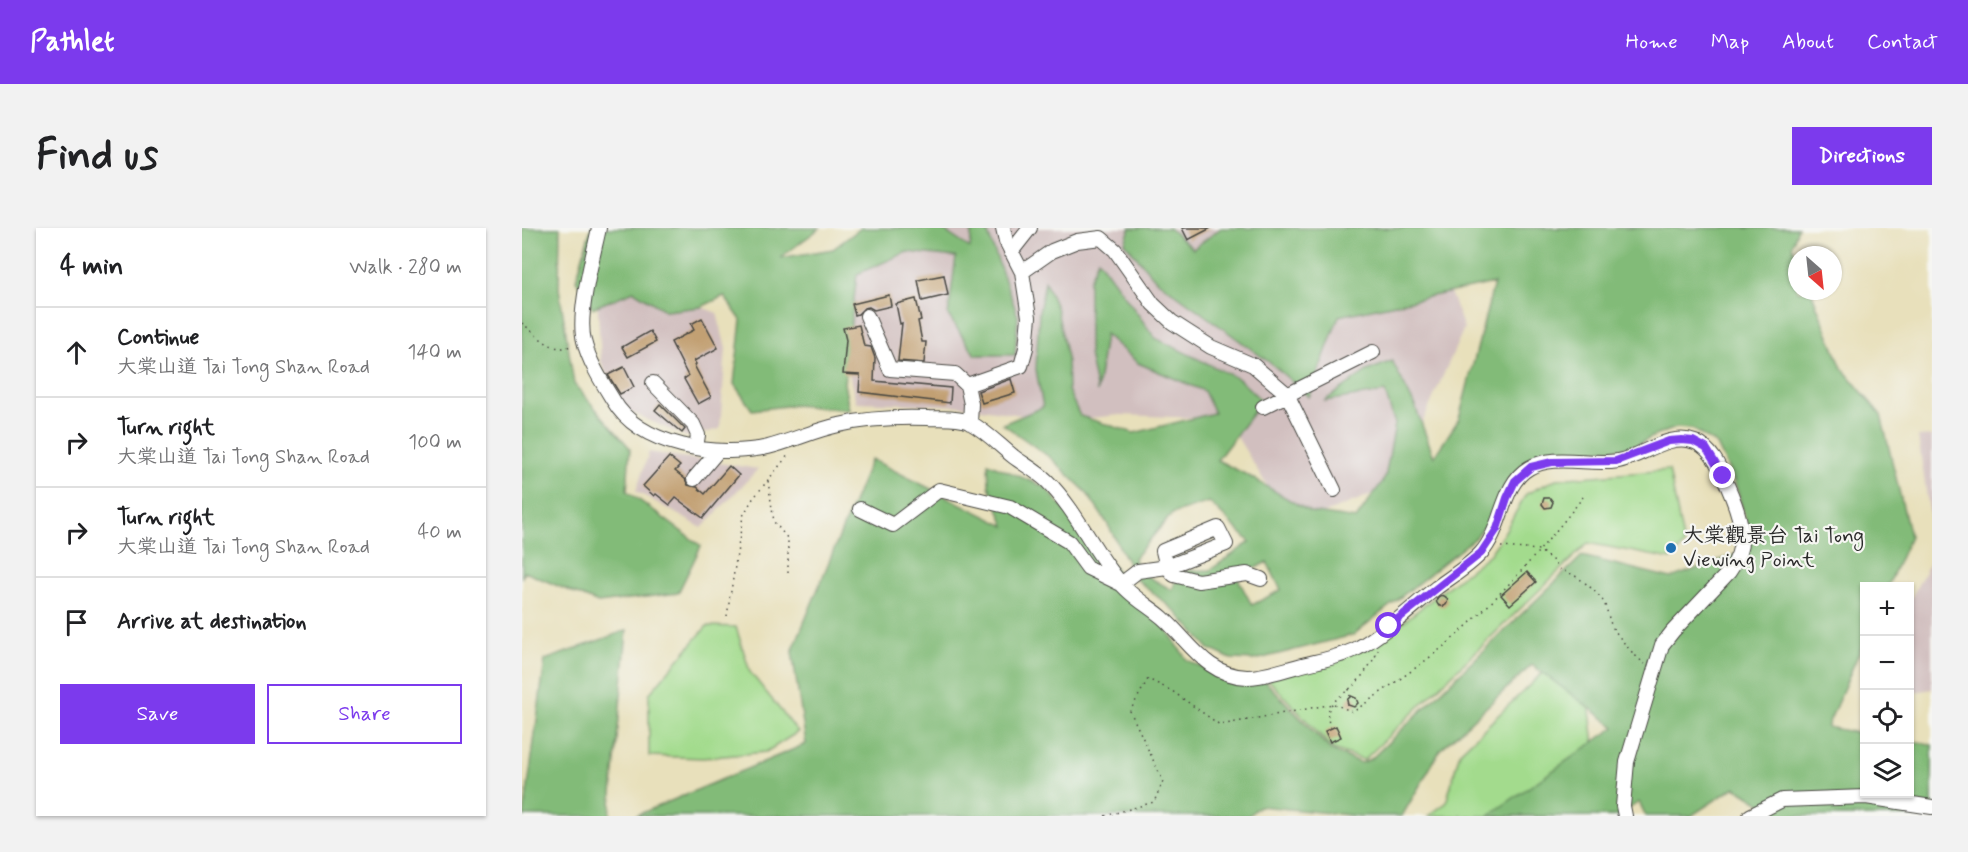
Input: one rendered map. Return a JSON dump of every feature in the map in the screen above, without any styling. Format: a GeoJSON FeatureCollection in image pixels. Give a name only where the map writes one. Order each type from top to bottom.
{"type":"FeatureCollection","features":[{"type":"Feature","properties":{"kind":"street"},"geometry":{"type":"LineString","coordinates":[[599,228],[585,299],[583,339],[594,367],[619,410],[634,424],[660,437],[696,448],[717,452],[739,452],[770,446],[836,425],[873,418],[965,420],[1046,480],[1072,512],[1118,581]]}},
{"type":"Feature","properties":{"kind":"street"},"geometry":{"type":"LineString","coordinates":[[968,385],[1021,366],[1026,348],[1029,317],[1022,272],[1006,241],[1003,228]]}},
{"type":"Feature","properties":{"kind":"street"},"geometry":{"type":"LineString","coordinates":[[1011,252],[1030,228]]}},
{"type":"Feature","properties":{"kind":"street"},"geometry":{"type":"LineString","coordinates":[[1022,272],[1052,251],[1077,241],[1101,238],[1115,250],[1153,303],[1172,322],[1211,346],[1253,365],[1287,394],[1334,490]]}},
{"type":"Feature","properties":{"kind":"street"},"geometry":{"type":"LineString","coordinates":[[867,316],[890,369],[955,374],[968,385],[971,404],[970,423]]}},
{"type":"Feature","properties":{"kind":"street"},"geometry":{"type":"LineString","coordinates":[[1263,406],[1372,352]]}},
{"type":"Feature","properties":{"kind":"street"},"geometry":{"type":"LineString","coordinates":[[653,383],[693,424],[698,435],[696,448]]}},
{"type":"Feature","properties":{"kind":"street"},"geometry":{"type":"LineString","coordinates":[[861,508],[893,525],[939,490],[1010,507],[1069,542],[1088,568],[1118,581],[1166,621],[1208,663],[1226,674],[1250,677],[1277,672],[1356,649],[1371,640],[1481,553],[1497,529],[1512,486],[1521,474],[1531,467],[1552,462],[1616,461],[1675,440],[1688,440],[1706,448],[1715,460],[1733,499],[1741,528],[1741,549],[1729,572],[1665,641],[1660,650],[1627,762],[1623,806],[1625,816]]}},
{"type":"Feature","properties":{"kind":"street"},"geometry":{"type":"LineString","coordinates":[[694,479],[717,452]]}},
{"type":"Feature","properties":{"kind":"street"},"geometry":{"type":"LineString","coordinates":[[1118,581],[1138,571],[1167,567],[1174,575],[1198,581],[1247,574],[1261,579]]}},
{"type":"Feature","properties":{"kind":"street"},"geometry":{"type":"LineString","coordinates":[[1750,816],[1782,800],[1866,797],[1932,807]]}},
{"type":"Feature","properties":{"kind":"path"},"geometry":{"type":"LineString","coordinates":[[522,323],[552,347],[566,349],[583,339]]}},
{"type":"Feature","properties":{"kind":"path"},"geometry":{"type":"LineString","coordinates":[[727,616],[742,516],[790,453]]}},
{"type":"Feature","properties":{"kind":"path"},"geometry":{"type":"LineString","coordinates":[[768,480],[774,522],[788,539],[788,577]]}},
{"type":"Feature","properties":{"kind":"path"},"geometry":{"type":"LineString","coordinates":[[1106,816],[1154,802],[1163,781],[1130,711],[1148,680],[1172,691],[1220,725],[1334,704],[1353,712],[1439,649],[1492,601],[1556,532],[1582,497]]}},
{"type":"Feature","properties":{"kind":"path"},"geometry":{"type":"LineString","coordinates":[[1486,545],[1539,550],[1562,571],[1579,577],[1603,601],[1612,627],[1635,657],[1655,672]]}},
{"type":"Feature","properties":{"kind":"path"},"geometry":{"type":"LineString","coordinates":[[1330,728],[1329,707],[1358,681],[1378,651]]}},
{"type":"Feature","properties":{"kind":"path"},"geometry":{"type":"LineString","coordinates":[[1349,689],[1350,697]]}},
{"type":"Feature","properties":{"kind":"shaded area"},"geometry":{"type":"Polygon","coordinates":[[[898,228],[1279,228],[1437,259],[1464,328],[1395,485],[1292,526],[1226,419],[1120,415],[1062,421],[961,406],[856,402],[831,300],[898,228]]]}},
{"type":"Feature","properties":{"kind":"shaded area"},"geometry":{"type":"Polygon","coordinates":[[[632,280],[717,313],[726,348],[720,429],[687,437],[621,408],[601,362],[597,296],[632,280]]]}},
{"type":"Feature","properties":{"kind":"shaded area"},"geometry":{"type":"Polygon","coordinates":[[[1932,436],[1932,531],[1918,437],[1932,436]]]}},
{"type":"Feature","properties":{"kind":"shaded area"},"geometry":{"type":"Polygon","coordinates":[[[649,452],[758,469],[702,528],[636,491],[649,452]]]}},
{"type":"Feature","properties":{"kind":"shaded area"},"geometry":{"type":"Polygon","coordinates":[[[1932,558],[1932,689],[1914,692],[1914,636],[1914,592],[1932,558]]]}},
{"type":"Feature","properties":{"kind":"green space"},"geometry":{"type":"Polygon","coordinates":[[[522,228],[560,228],[559,288],[574,384],[630,448],[627,491],[701,546],[678,593],[598,603],[525,572],[522,577],[522,228]]]}},
{"type":"Feature","properties":{"kind":"green space"},"geometry":{"type":"Polygon","coordinates":[[[591,228],[820,228],[780,258],[833,249],[861,228],[944,228],[943,230],[970,248],[972,228],[986,228],[1018,316],[1015,355],[975,355],[948,315],[956,257],[907,252],[857,274],[844,383],[849,410],[795,405],[752,410],[734,384],[741,320],[724,296],[701,307],[666,311],[634,291],[592,308],[576,280],[591,228]]]}},
{"type":"Feature","properties":{"kind":"green space"},"geometry":{"type":"Polygon","coordinates":[[[1130,228],[1169,228],[1193,249],[1221,228],[1798,228],[1792,246],[1788,246],[1788,300],[1815,300],[1842,368],[1881,415],[1910,536],[1890,582],[1860,582],[1860,650],[1827,727],[1860,733],[1860,798],[1914,798],[1914,742],[1932,745],[1932,816],[1781,816],[1735,787],[1691,816],[1646,816],[1639,802],[1618,816],[1488,816],[1615,727],[1532,665],[1441,749],[1402,816],[1359,816],[1259,806],[1248,816],[635,816],[806,744],[792,652],[871,459],[1005,526],[989,486],[988,463],[1045,487],[1164,625],[1187,660],[1223,677],[1265,681],[1332,751],[1361,763],[1371,759],[1582,556],[1671,578],[1748,550],[1749,532],[1737,489],[1717,445],[1692,429],[1676,428],[1631,448],[1548,455],[1521,466],[1505,485],[1495,513],[1476,537],[1353,635],[1255,660],[1231,659],[1209,649],[1175,611],[1136,579],[1107,523],[1086,492],[1052,459],[1003,424],[1043,407],[1036,370],[1039,312],[1045,281],[1057,310],[1067,358],[1068,390],[1080,416],[1134,433],[1214,413],[1204,391],[1138,363],[1105,334],[1097,392],[1089,354],[1089,281],[1098,259],[1155,338],[1239,379],[1262,401],[1217,460],[1310,512],[1356,519],[1385,478],[1395,424],[1385,392],[1324,401],[1367,371],[1392,361],[1415,406],[1434,457],[1459,419],[1494,283],[1339,316],[1309,397],[1273,365],[1155,279],[1125,243],[1130,228]],[[1209,502],[1172,514],[1134,558],[1138,571],[1172,590],[1180,571],[1210,570],[1250,542],[1209,502]],[[1267,562],[1237,577],[1252,605],[1281,590],[1267,562]]]}},
{"type":"Feature","properties":{"kind":"green space"},"geometry":{"type":"Polygon","coordinates":[[[1669,470],[1684,545],[1671,559],[1588,543],[1364,760],[1333,749],[1266,677],[1385,636],[1490,554],[1526,494],[1556,479],[1669,470]]]}},
{"type":"Feature","properties":{"kind":"green space"},"geometry":{"type":"Polygon","coordinates":[[[707,626],[736,627],[750,672],[798,732],[766,752],[703,758],[649,756],[649,694],[707,626]]]}},
{"type":"Feature","properties":{"kind":"green space"},"geometry":{"type":"Polygon","coordinates":[[[627,630],[610,816],[524,816],[545,660],[627,630]]]}},
{"type":"Feature","properties":{"kind":"green space"},"geometry":{"type":"Polygon","coordinates":[[[1562,654],[1584,660],[1597,769],[1613,816],[1428,816],[1446,803],[1460,752],[1562,654]]]}},
{"type":"Feature","properties":{"kind":"building"},"geometry":{"type":"Polygon","coordinates":[[[1182,228],[1211,228],[1188,240],[1182,228]]]}},
{"type":"Feature","properties":{"kind":"building"},"geometry":{"type":"Polygon","coordinates":[[[944,275],[948,295],[922,301],[918,280],[944,275]]]}},
{"type":"Feature","properties":{"kind":"building"},"geometry":{"type":"Polygon","coordinates":[[[889,295],[891,306],[874,310],[869,307],[864,308],[855,315],[852,304],[889,295]]]}},
{"type":"Feature","properties":{"kind":"building"},"geometry":{"type":"Polygon","coordinates":[[[916,299],[921,320],[918,321],[922,342],[926,342],[924,363],[898,361],[902,323],[900,324],[896,304],[916,299]]]}},
{"type":"Feature","properties":{"kind":"building"},"geometry":{"type":"Polygon","coordinates":[[[702,318],[718,348],[694,361],[711,397],[698,404],[684,379],[688,376],[671,342],[694,330],[691,324],[702,318]]]}},
{"type":"Feature","properties":{"kind":"building"},"geometry":{"type":"Polygon","coordinates":[[[859,325],[864,346],[871,347],[875,358],[874,381],[951,388],[950,403],[859,392],[860,375],[843,374],[846,340],[843,328],[859,325]]]}},
{"type":"Feature","properties":{"kind":"building"},"geometry":{"type":"Polygon","coordinates":[[[650,331],[656,342],[628,357],[622,347],[650,331]]]}},
{"type":"Feature","properties":{"kind":"building"},"geometry":{"type":"Polygon","coordinates":[[[624,367],[634,387],[620,394],[608,375],[624,367]]]}},
{"type":"Feature","properties":{"kind":"building"},"geometry":{"type":"Polygon","coordinates":[[[1011,379],[1015,393],[982,403],[978,391],[1011,379]]]}},
{"type":"Feature","properties":{"kind":"building"},"geometry":{"type":"Polygon","coordinates":[[[660,404],[685,429],[682,433],[655,410],[660,404]]]}},
{"type":"Feature","properties":{"kind":"building"},"geometry":{"type":"Polygon","coordinates":[[[669,457],[680,466],[675,471],[685,479],[688,485],[697,487],[705,494],[729,466],[739,475],[703,518],[676,498],[670,505],[656,494],[654,496],[643,486],[669,457]]]}},
{"type":"Feature","properties":{"kind":"building"},"geometry":{"type":"Polygon","coordinates":[[[1544,498],[1550,498],[1553,502],[1551,507],[1545,508],[1542,504],[1544,498]]]}},
{"type":"Feature","properties":{"kind":"building"},"geometry":{"type":"Polygon","coordinates":[[[1527,572],[1536,582],[1510,605],[1501,595],[1527,572]]]}},
{"type":"Feature","properties":{"kind":"building"},"geometry":{"type":"Polygon","coordinates":[[[1442,596],[1446,597],[1446,605],[1442,606],[1438,605],[1437,601],[1438,597],[1442,596]]]}},
{"type":"Feature","properties":{"kind":"building"},"geometry":{"type":"Polygon","coordinates":[[[1351,696],[1356,698],[1358,703],[1354,707],[1348,705],[1347,700],[1351,696]]]}},
{"type":"Feature","properties":{"kind":"building"},"geometry":{"type":"Polygon","coordinates":[[[1336,726],[1341,737],[1330,742],[1325,731],[1336,726]]]}},
{"type":"Feature","properties":{"kind":"place","name":"大棠觀景台 Tai Tong Viewing Point"},"geometry":{"type":"Point","coordinates":[1671,548]}},
{"type":"Feature","properties":{"kind":"route"},"geometry":{"type":"LineString","coordinates":[[1389,626],[1481,553],[1497,529],[1515,481],[1531,467],[1552,462],[1616,461],[1635,456],[1669,441],[1688,440],[1706,448],[1723,476]]}}]}
